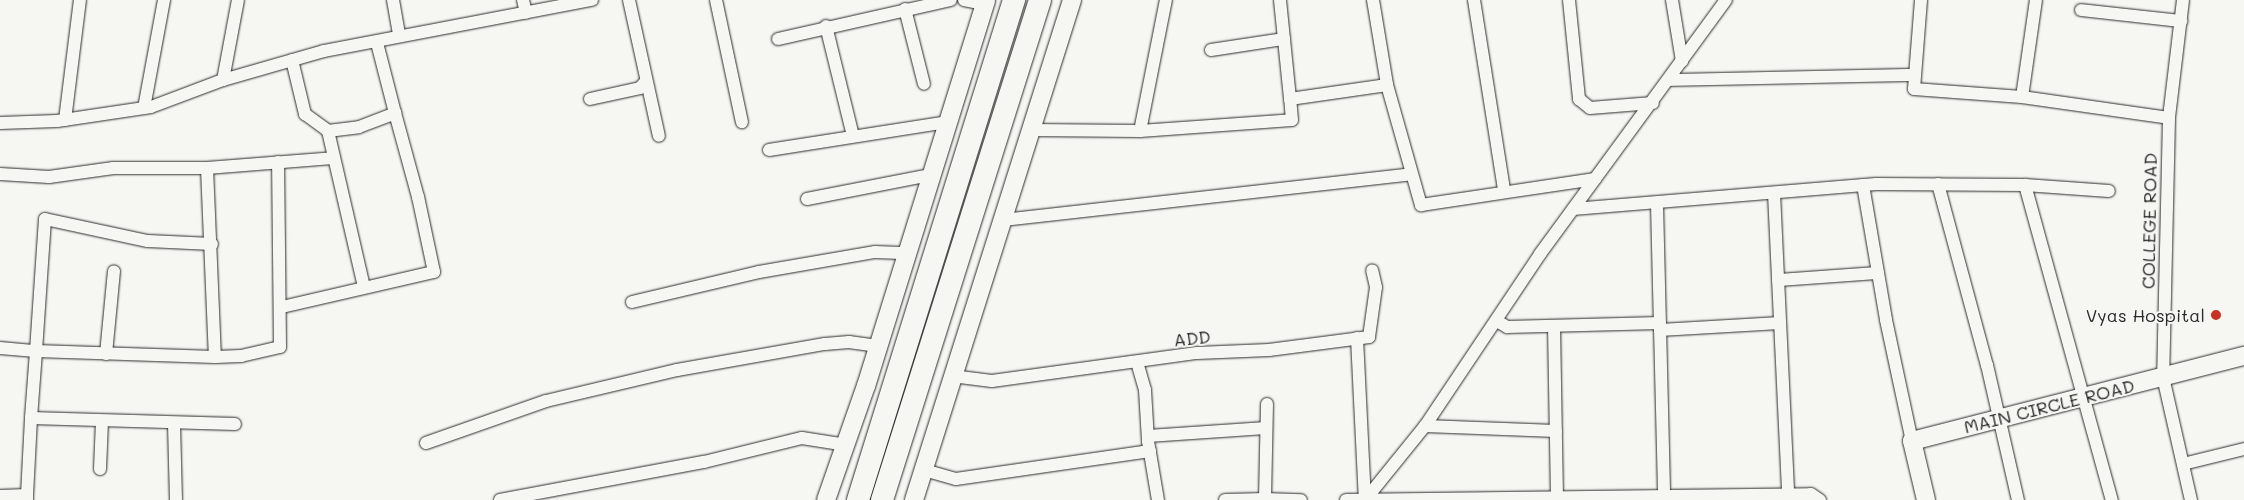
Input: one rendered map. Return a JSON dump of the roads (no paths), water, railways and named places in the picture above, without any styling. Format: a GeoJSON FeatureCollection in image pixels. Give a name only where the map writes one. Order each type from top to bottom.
{"type":"FeatureCollection","features":[{"type":"Feature","properties":{"kind":"highway"},"geometry":{"type":"LineString","coordinates":[[858,500],[1014,0]]}},
{"type":"Feature","properties":{"kind":"highway"},"geometry":{"type":"LineString","coordinates":[[882,500],[1040,0]]}},
{"type":"Feature","properties":{"kind":"main road"},"geometry":{"type":"LineString","coordinates":[[914,500],[1072,0]]}},
{"type":"Feature","properties":{"kind":"main road"},"geometry":{"type":"LineString","coordinates":[[826,500],[846,445],[908,253],[947,122],[986,2]]}},
{"type":"Feature","properties":{"kind":"main road","name":"MAIN CIRCLE ROAD"},"geometry":{"type":"LineString","coordinates":[[1912,441],[2244,356]]}},
{"type":"Feature","properties":{"kind":"main road"},"geometry":{"type":"LineString","coordinates":[[1912,441],[1926,500]]}},
{"type":"Feature","properties":{"kind":"street"},"geometry":{"type":"LineString","coordinates":[[65,120],[80,0]]}},
{"type":"Feature","properties":{"kind":"street"},"geometry":{"type":"LineString","coordinates":[[144,108],[164,0]]}},
{"type":"Feature","properties":{"kind":"street"},"geometry":{"type":"LineString","coordinates":[[223,80],[238,0]]}},
{"type":"Feature","properties":{"kind":"street"},"geometry":{"type":"LineString","coordinates":[[393,0],[399,35]]}},
{"type":"Feature","properties":{"kind":"street"},"geometry":{"type":"LineString","coordinates":[[0,123],[65,120],[144,108],[223,80],[292,60],[377,43],[399,35],[524,6],[592,0]]}},
{"type":"Feature","properties":{"kind":"street"},"geometry":{"type":"LineString","coordinates":[[628,0],[659,136]]}},
{"type":"Feature","properties":{"kind":"street"},"geometry":{"type":"LineString","coordinates":[[716,0],[742,122]]}},
{"type":"Feature","properties":{"kind":"street"},"geometry":{"type":"LineString","coordinates":[[778,38],[951,0]]}},
{"type":"Feature","properties":{"kind":"street"},"geometry":{"type":"LineString","coordinates":[[964,0],[986,2]]}},
{"type":"Feature","properties":{"kind":"street"},"geometry":{"type":"LineString","coordinates":[[1140,131],[1166,0]]}},
{"type":"Feature","properties":{"kind":"street"},"geometry":{"type":"LineString","coordinates":[[1031,130],[1140,131],[1292,120],[1280,0]]}},
{"type":"Feature","properties":{"kind":"street"},"geometry":{"type":"LineString","coordinates":[[1373,0],[1387,85],[1421,205],[1504,190],[1595,179]]}},
{"type":"Feature","properties":{"kind":"street"},"geometry":{"type":"LineString","coordinates":[[1474,0],[1504,190]]}},
{"type":"Feature","properties":{"kind":"street"},"geometry":{"type":"LineString","coordinates":[[1569,0],[1578,99],[1590,108],[1654,102]]}},
{"type":"Feature","properties":{"kind":"street"},"geometry":{"type":"LineString","coordinates":[[1672,0],[1682,61]]}},
{"type":"Feature","properties":{"kind":"street"},"geometry":{"type":"LineString","coordinates":[[1365,500],[1425,426],[1573,209],[1654,102],[1726,0]]}},
{"type":"Feature","properties":{"kind":"street"},"geometry":{"type":"LineString","coordinates":[[1921,0],[1913,75],[1914,90],[2022,97],[2169,118]]}},
{"type":"Feature","properties":{"kind":"street"},"geometry":{"type":"LineString","coordinates":[[2022,97],[2036,0]]}},
{"type":"Feature","properties":{"kind":"street","name":"COLLEGE ROAD"},"geometry":{"type":"LineString","coordinates":[[2183,0],[2169,118],[2163,377],[2191,500]]}},
{"type":"Feature","properties":{"kind":"street"},"geometry":{"type":"LineString","coordinates":[[905,10],[924,84]]}},
{"type":"Feature","properties":{"kind":"street"},"geometry":{"type":"LineString","coordinates":[[2081,10],[2181,21]]}},
{"type":"Feature","properties":{"kind":"street"},"geometry":{"type":"LineString","coordinates":[[826,26],[853,136]]}},
{"type":"Feature","properties":{"kind":"street"},"geometry":{"type":"LineString","coordinates":[[1211,50],[1284,39]]}},
{"type":"Feature","properties":{"kind":"street"},"geometry":{"type":"LineString","coordinates":[[282,307],[434,272],[418,197],[377,43]]}},
{"type":"Feature","properties":{"kind":"street"},"geometry":{"type":"LineString","coordinates":[[292,60],[306,114],[328,131],[364,287]]}},
{"type":"Feature","properties":{"kind":"street"},"geometry":{"type":"LineString","coordinates":[[1670,80],[1913,75]]}},
{"type":"Feature","properties":{"kind":"street"},"geometry":{"type":"LineString","coordinates":[[590,99],[640,88],[646,81]]}},
{"type":"Feature","properties":{"kind":"street"},"geometry":{"type":"LineString","coordinates":[[1290,99],[1387,85]]}},
{"type":"Feature","properties":{"kind":"street"},"geometry":{"type":"LineString","coordinates":[[328,131],[359,127],[395,113]]}},
{"type":"Feature","properties":{"kind":"street"},"geometry":{"type":"LineString","coordinates":[[768,150],[947,122]]}},
{"type":"Feature","properties":{"kind":"street"},"geometry":{"type":"LineString","coordinates":[[0,174],[49,177],[113,168],[207,168],[333,158]]}},
{"type":"Feature","properties":{"kind":"street"},"geometry":{"type":"LineString","coordinates":[[0,348],[106,354],[215,357],[241,356],[280,347],[282,307],[278,162]]}},
{"type":"Feature","properties":{"kind":"street"},"geometry":{"type":"LineString","coordinates":[[207,168],[212,244],[215,357]]}},
{"type":"Feature","properties":{"kind":"street"},"geometry":{"type":"LineString","coordinates":[[806,200],[931,174]]}},
{"type":"Feature","properties":{"kind":"street"},"geometry":{"type":"LineString","coordinates":[[1003,220],[1411,174]]}},
{"type":"Feature","properties":{"kind":"street"},"geometry":{"type":"LineString","coordinates":[[1938,184],[2018,500]]}},
{"type":"Feature","properties":{"kind":"street"},"geometry":{"type":"LineString","coordinates":[[1573,209],[1657,204],[1863,185],[2025,184],[2109,191]]}},
{"type":"Feature","properties":{"kind":"street"},"geometry":{"type":"LineString","coordinates":[[2025,184],[2081,398],[2112,500]]}},
{"type":"Feature","properties":{"kind":"street"},"geometry":{"type":"LineString","coordinates":[[1863,185],[1878,273],[1912,441]]}},
{"type":"Feature","properties":{"kind":"street"},"geometry":{"type":"LineString","coordinates":[[1774,193],[1788,494]]}},
{"type":"Feature","properties":{"kind":"street"},"geometry":{"type":"LineString","coordinates":[[1657,204],[1664,496]]}},
{"type":"Feature","properties":{"kind":"street"},"geometry":{"type":"LineString","coordinates":[[0,496],[27,498],[45,219],[148,241],[212,244]]}},
{"type":"Feature","properties":{"kind":"street"},"geometry":{"type":"LineString","coordinates":[[632,302],[759,272],[875,252],[908,253]]}},
{"type":"Feature","properties":{"kind":"street","name":"ADD"},"geometry":{"type":"LineString","coordinates":[[952,376],[992,381],[1197,353],[1269,350],[1369,337],[1372,328],[1376,288],[1372,270]]}},
{"type":"Feature","properties":{"kind":"street"},"geometry":{"type":"LineString","coordinates":[[106,354],[114,271]]}},
{"type":"Feature","properties":{"kind":"street"},"geometry":{"type":"LineString","coordinates":[[1778,280],[1878,273]]}},
{"type":"Feature","properties":{"kind":"street"},"geometry":{"type":"LineString","coordinates":[[1498,321],[1507,327],[1780,324]]}},
{"type":"Feature","properties":{"kind":"street"},"geometry":{"type":"LineString","coordinates":[[1554,326],[1557,496]]}},
{"type":"Feature","properties":{"kind":"street"},"geometry":{"type":"LineString","coordinates":[[1356,338],[1365,500]]}},
{"type":"Feature","properties":{"kind":"street"},"geometry":{"type":"LineString","coordinates":[[426,443],[546,401],[678,370],[810,346],[849,342],[878,346]]}},
{"type":"Feature","properties":{"kind":"street"},"geometry":{"type":"LineString","coordinates":[[1137,362],[1145,390],[1148,436],[1158,500]]}},
{"type":"Feature","properties":{"kind":"street"},"geometry":{"type":"LineString","coordinates":[[1265,500],[1266,404]]}},
{"type":"Feature","properties":{"kind":"street"},"geometry":{"type":"LineString","coordinates":[[31,418],[102,422],[235,424]]}},
{"type":"Feature","properties":{"kind":"street"},"geometry":{"type":"LineString","coordinates":[[100,469],[102,422]]}},
{"type":"Feature","properties":{"kind":"street"},"geometry":{"type":"LineString","coordinates":[[174,424],[176,500]]}},
{"type":"Feature","properties":{"kind":"street"},"geometry":{"type":"LineString","coordinates":[[1425,426],[1556,431]]}},
{"type":"Feature","properties":{"kind":"street"},"geometry":{"type":"LineString","coordinates":[[1148,436],[1266,428]]}},
{"type":"Feature","properties":{"kind":"street"},"geometry":{"type":"LineString","coordinates":[[500,500],[704,462],[802,438],[846,445]]}},
{"type":"Feature","properties":{"kind":"street"},"geometry":{"type":"LineString","coordinates":[[2183,464],[2244,449]]}},
{"type":"Feature","properties":{"kind":"street"},"geometry":{"type":"LineString","coordinates":[[924,470],[956,479],[1150,451]]}},
{"type":"Feature","properties":{"kind":"street"},"geometry":{"type":"LineString","coordinates":[[1346,500],[1811,494],[1820,500]]}},
{"type":"Feature","properties":{"kind":"street"},"geometry":{"type":"LineString","coordinates":[[1225,500],[1301,500]]}},
{"type":"Feature","properties":{"kind":"place","name":"Vyas Hospital"},"geometry":{"type":"Point","coordinates":[2216,315]}}]}
